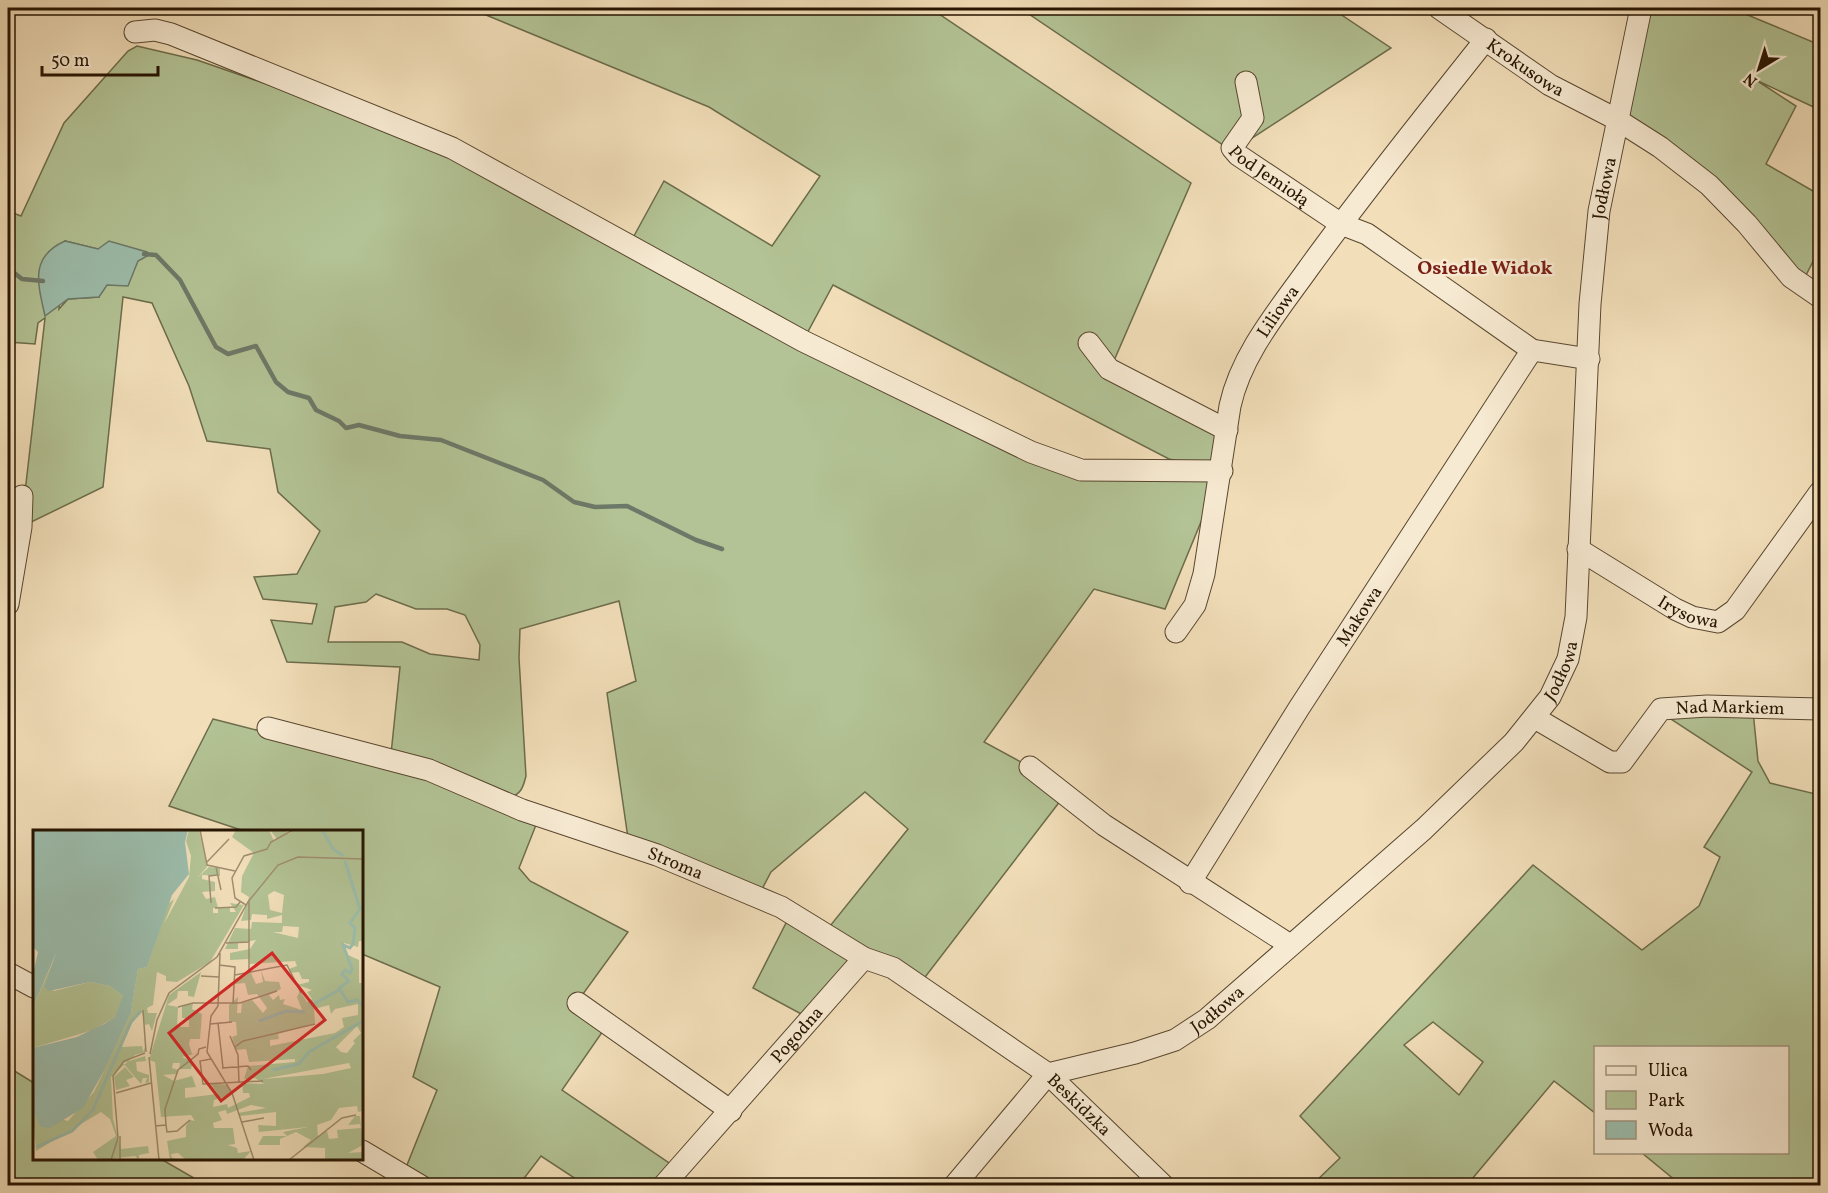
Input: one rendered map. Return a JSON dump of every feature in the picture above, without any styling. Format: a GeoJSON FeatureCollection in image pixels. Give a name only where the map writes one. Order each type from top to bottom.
{"type":"FeatureCollection","features":[{"type":"Feature","properties":{"kind":"street","name":"Krokusowa"},"geometry":{"type":"LineString","coordinates":[[1439,8],[1550,85],[1617,119]]}},
{"type":"Feature","properties":{"kind":"street","name":"Jodłowa"},"geometry":{"type":"LineString","coordinates":[[1048,1074],[1135,1053],[1191,1032],[1424,829],[1535,718],[1568,659],[1576,617],[1590,304],[1599,211],[1641,8]]}},
{"type":"Feature","properties":{"kind":"street"},"geometry":{"type":"LineString","coordinates":[[135,32],[155,30],[171,34],[452,148],[802,341],[1031,452],[1071,468],[1222,471]]}},
{"type":"Feature","properties":{"kind":"street","name":"Liliowa"},"geometry":{"type":"LineString","coordinates":[[1176,633],[1195,605],[1204,574],[1235,385],[1249,357],[1341,224],[1486,39]]}},
{"type":"Feature","properties":{"kind":"street","name":"Pod Jemiołą"},"geometry":{"type":"LineString","coordinates":[[1246,82],[1253,118],[1232,148],[1238,155],[1341,224]]}},
{"type":"Feature","properties":{"kind":"street"},"geometry":{"type":"LineString","coordinates":[[1617,119],[1660,147],[1709,185],[1747,224],[1791,277],[1821,297]]}},
{"type":"Feature","properties":{"kind":"street"},"geometry":{"type":"LineString","coordinates":[[1341,224],[1366,234],[1532,350],[1589,359]]}},
{"type":"Feature","properties":{"kind":"street"},"geometry":{"type":"LineString","coordinates":[[1089,343],[1109,369],[1227,430]]}},
{"type":"Feature","properties":{"kind":"street","name":"Makowa"},"geometry":{"type":"LineString","coordinates":[[1190,883],[1299,708],[1532,350]]}},
{"type":"Feature","properties":{"kind":"street","name":"Irysowa"},"geometry":{"type":"LineString","coordinates":[[1578,549],[1675,609],[1692,617],[1718,622],[1735,610],[1821,492]]}},
{"type":"Feature","properties":{"kind":"street"},"geometry":{"type":"LineString","coordinates":[[8,604],[21,527],[22,496]]}},
{"type":"Feature","properties":{"kind":"street","name":"Nad Markiem"},"geometry":{"type":"LineString","coordinates":[[1535,718],[1610,762],[1623,762],[1661,709],[1699,706],[1821,709]]}},
{"type":"Feature","properties":{"kind":"street","name":"Stroma"},"geometry":{"type":"LineString","coordinates":[[268,728],[429,770],[522,810],[657,855],[781,907],[864,958],[893,968],[1048,1074]]}},
{"type":"Feature","properties":{"kind":"street"},"geometry":{"type":"LineString","coordinates":[[1030,767],[1104,825],[1190,883],[1290,945]]}},
{"type":"Feature","properties":{"kind":"street","name":"Pogodna"},"geometry":{"type":"LineString","coordinates":[[663,1185],[731,1111],[864,958]]}},
{"type":"Feature","properties":{"kind":"street"},"geometry":{"type":"LineString","coordinates":[[8,973],[33,986]]}},
{"type":"Feature","properties":{"kind":"street"},"geometry":{"type":"LineString","coordinates":[[578,1002],[731,1111]]}},
{"type":"Feature","properties":{"kind":"street","name":"Beskidzka"},"geometry":{"type":"LineString","coordinates":[[954,1185],[1048,1074],[1164,1185]]}},
{"type":"Feature","properties":{"kind":"street"},"geometry":{"type":"LineString","coordinates":[[363,1152],[417,1184]]}},
{"type":"Feature","properties":{"kind":"green space"},"geometry":{"type":"Polygon","coordinates":[[[469,8],[930,8],[1191,183],[1113,363],[1228,423],[1222,471],[1165,609],[1094,589],[984,742],[1030,767],[1064,796],[919,985],[830,926],[908,829],[865,792],[771,872],[760,893],[628,838],[607,693],[636,681],[619,601],[520,629],[519,658],[526,776],[521,790],[509,798],[391,754],[400,667],[287,662],[271,620],[312,624],[317,604],[263,599],[254,577],[297,574],[320,531],[278,492],[270,449],[207,441],[189,386],[152,303],[123,297],[103,487],[21,527],[45,318],[38,323],[35,344],[8,342],[8,211],[21,216],[64,123],[128,51],[137,46],[197,60],[452,148],[629,245],[664,181],[772,246],[820,176],[709,107],[469,8]],[[65,241],[59,309],[68,299],[99,297],[98,249],[65,241]],[[833,285],[803,341],[1071,468],[1217,470],[1169,459],[833,285]],[[376,594],[366,602],[335,607],[328,642],[402,642],[430,654],[479,660],[480,645],[465,615],[447,609],[416,609],[376,594]]]}},
{"type":"Feature","properties":{"kind":"green space"},"geometry":{"type":"Polygon","coordinates":[[[1020,8],[1331,8],[1391,48],[1232,151],[1020,8]]]}},
{"type":"Feature","properties":{"kind":"green space"},"geometry":{"type":"Polygon","coordinates":[[[1641,8],[1731,8],[1820,45],[1820,110],[1756,80],[1796,106],[1766,164],[1820,195],[1820,248],[1805,277],[1747,224],[1616,119],[1641,8]]]}},
{"type":"Feature","properties":{"kind":"green space"},"geometry":{"type":"Polygon","coordinates":[[[1753,711],[1758,761],[1770,783],[1820,795],[1820,1185],[1681,1185],[1643,1154],[1789,1154],[1789,1046],[1594,1046],[1594,1112],[1554,1081],[1467,1185],[1312,1185],[1340,1158],[1300,1116],[1533,865],[1642,950],[1699,906],[1720,857],[1704,847],[1752,772],[1663,714],[1753,711]],[[1433,1022],[1404,1045],[1459,1095],[1483,1062],[1433,1022]]]}},
{"type":"Feature","properties":{"kind":"green space"},"geometry":{"type":"Polygon","coordinates":[[[213,719],[426,773],[536,825],[519,868],[530,881],[628,932],[572,1009],[603,1031],[562,1090],[672,1165],[653,1186],[585,1185],[541,1156],[519,1185],[421,1185],[403,1175],[437,1090],[413,1077],[440,987],[363,954],[363,830],[241,830],[169,806],[213,719]]]}},
{"type":"Feature","properties":{"kind":"green space"},"geometry":{"type":"Polygon","coordinates":[[[786,923],[795,924],[854,963],[805,1016],[753,988],[786,923]]]}},
{"type":"Feature","properties":{"kind":"green space"},"geometry":{"type":"Polygon","coordinates":[[[8,1067],[33,1082],[33,1160],[163,1160],[206,1185],[8,1185],[8,1067]]]}},
{"type":"Feature","properties":{"kind":"water"},"geometry":{"type":"Polygon","coordinates":[[[65,241],[98,249],[109,241],[147,252],[149,255],[138,261],[128,286],[107,285],[99,297],[68,299],[45,316],[39,282],[41,263],[46,255],[65,241]]]}},
{"type":"Feature","properties":{"kind":"waterway"},"geometry":{"type":"LineString","coordinates":[[144,254],[156,255],[180,280],[216,347],[228,354],[256,346],[276,382],[288,392],[309,398],[316,410],[339,421],[346,428],[359,425],[400,436],[441,440],[543,480],[574,502],[595,507],[627,506],[696,540],[722,549]]}},
{"type":"Feature","properties":{"kind":"waterway"},"geometry":{"type":"LineString","coordinates":[[8,268],[22,279],[43,281]]}},
{"type":"Feature","properties":{"kind":"district","name":"Osiedle Widok"},"geometry":{"type":"Point","coordinates":[1485,267]}}]}
